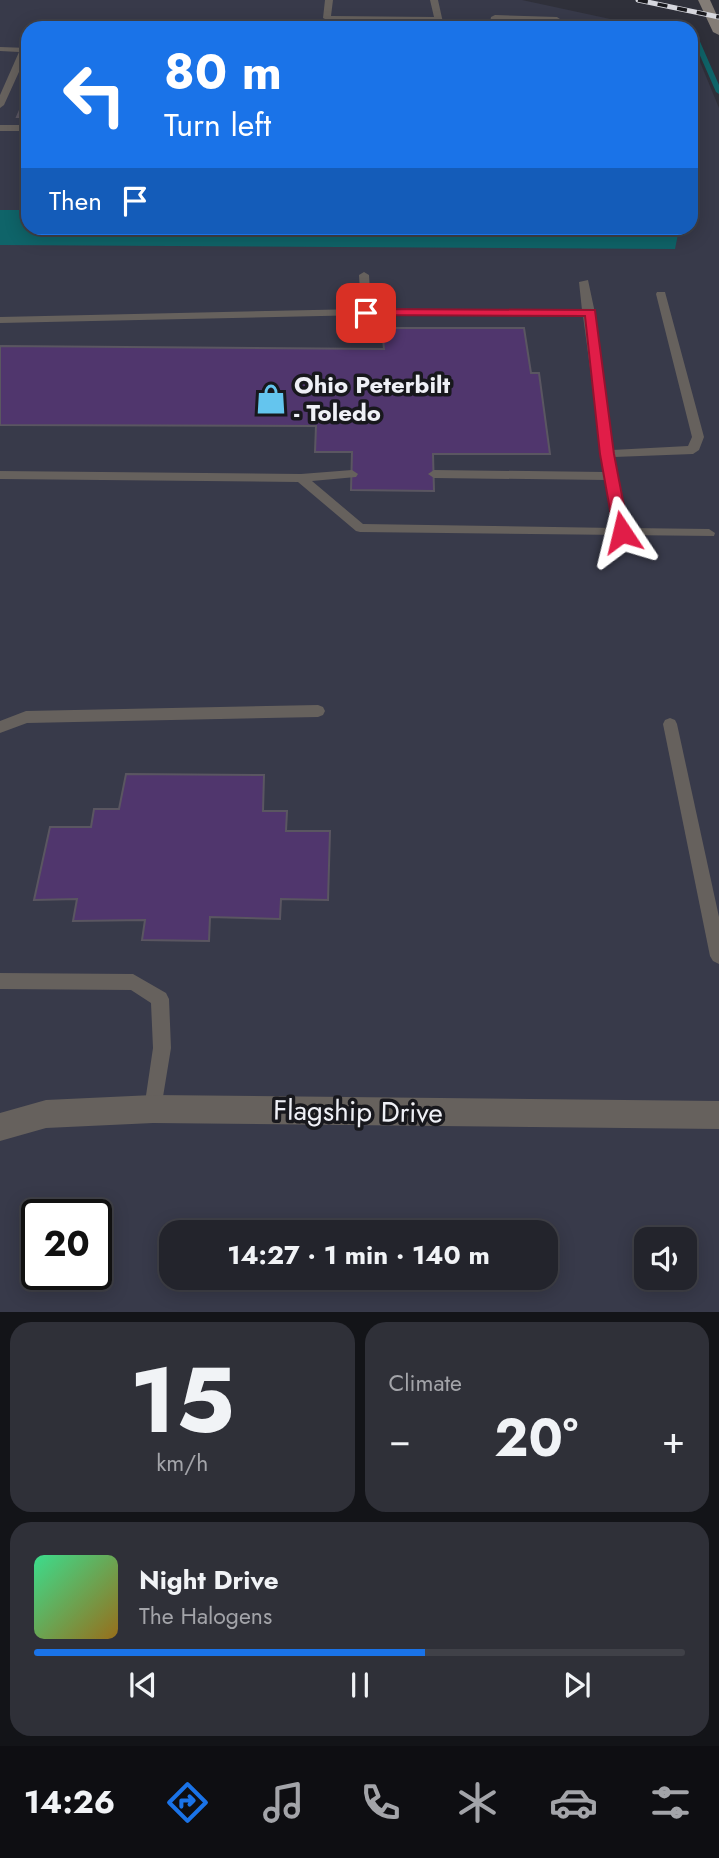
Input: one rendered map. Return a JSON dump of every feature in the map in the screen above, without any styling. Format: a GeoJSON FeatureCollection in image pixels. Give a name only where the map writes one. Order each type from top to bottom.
{"type":"FeatureCollection","features":[{"type":"Feature","properties":{"kind":"street"},"geometry":{"type":"LineString","coordinates":[[704,0],[719,32]]}},
{"type":"Feature","properties":{"kind":"street","name":"Flagship Drive"},"geometry":{"type":"LineString","coordinates":[[0,1127],[46,1114],[153,1109],[719,1115]]}},
{"type":"Feature","properties":{"kind":"lane"},"geometry":{"type":"LineString","coordinates":[[329,0],[327,18],[438,19],[434,0]]}},
{"type":"Feature","properties":{"kind":"lane"},"geometry":{"type":"LineString","coordinates":[[494,21],[495,17],[560,21]]}},
{"type":"Feature","properties":{"kind":"lane"},"geometry":{"type":"LineString","coordinates":[[0,49],[21,50]]}},
{"type":"Feature","properties":{"kind":"lane"},"geometry":{"type":"LineString","coordinates":[[0,105],[21,61]]}},
{"type":"Feature","properties":{"kind":"lane"},"geometry":{"type":"LineString","coordinates":[[0,128],[21,128]]}},
{"type":"Feature","properties":{"kind":"lane"},"geometry":{"type":"LineString","coordinates":[[365,275],[366,313]]}},
{"type":"Feature","properties":{"kind":"lane"},"geometry":{"type":"LineString","coordinates":[[584,282],[607,454],[622,532]]}},
{"type":"Feature","properties":{"kind":"lane"},"geometry":{"type":"LineString","coordinates":[[607,454],[692,450],[698,437],[661,293]]}},
{"type":"Feature","properties":{"kind":"lane"},"geometry":{"type":"LineString","coordinates":[[0,320],[366,313],[590,313]]}},
{"type":"Feature","properties":{"kind":"lane"},"geometry":{"type":"LineString","coordinates":[[0,475],[302,478],[352,474]]}},
{"type":"Feature","properties":{"kind":"lane"},"geometry":{"type":"LineString","coordinates":[[434,474],[611,476]]}},
{"type":"Feature","properties":{"kind":"lane"},"geometry":{"type":"LineString","coordinates":[[302,478],[360,528],[709,533]]}},
{"type":"Feature","properties":{"kind":"lane"},"geometry":{"type":"LineString","coordinates":[[0,727],[26,717],[318,711]]}},
{"type":"Feature","properties":{"kind":"lane"},"geometry":{"type":"LineString","coordinates":[[670,724],[719,956]]}},
{"type":"Feature","properties":{"kind":"lane"},"geometry":{"type":"LineString","coordinates":[[0,981],[134,982],[160,999],[162,1048],[153,1109]]}},
{"type":"Feature","properties":{"kind":"shaded area"},"geometry":{"type":"Polygon","coordinates":[[[0,0],[522,0],[620,21],[21,21],[21,235],[698,235],[698,57],[719,108],[719,1312],[0,1312],[0,0]]]}},
{"type":"Feature","properties":{"kind":"water"},"geometry":{"type":"Polygon","coordinates":[[[0,210],[21,210],[21,235],[678,235],[675,249],[0,245],[0,210]]]}},
{"type":"Feature","properties":{"kind":"building","name":"Ohio Peterbilt - Toledo"},"geometry":{"type":"Polygon","coordinates":[[[382,328],[524,328],[531,373],[539,373],[550,454],[433,454],[434,491],[351,490],[352,452],[315,452],[316,426],[0,425],[0,346],[384,349],[382,328]]]}},
{"type":"Feature","properties":{"kind":"building"},"geometry":{"type":"Polygon","coordinates":[[[126,774],[264,775],[263,811],[287,811],[286,831],[330,831],[328,900],[281,899],[280,919],[210,917],[209,941],[142,940],[145,920],[73,921],[77,899],[34,900],[50,827],[91,827],[94,809],[119,809],[126,774]]]}},
{"type":"Feature","properties":{"kind":"waterway"},"geometry":{"type":"LineString","coordinates":[[698,44],[719,92]]}},
{"type":"Feature","properties":{"kind":"railway"},"geometry":{"type":"LineString","coordinates":[[638,0],[719,17]]}},
{"type":"Feature","properties":{"kind":"place","name":"Ohio Peterbilt - Toledo"},"geometry":{"type":"Point","coordinates":[271,399]}},
{"type":"Feature","properties":{"kind":"route"},"geometry":{"type":"LineString","coordinates":[[366,313],[590,313],[607,454],[622,532]]}}]}
